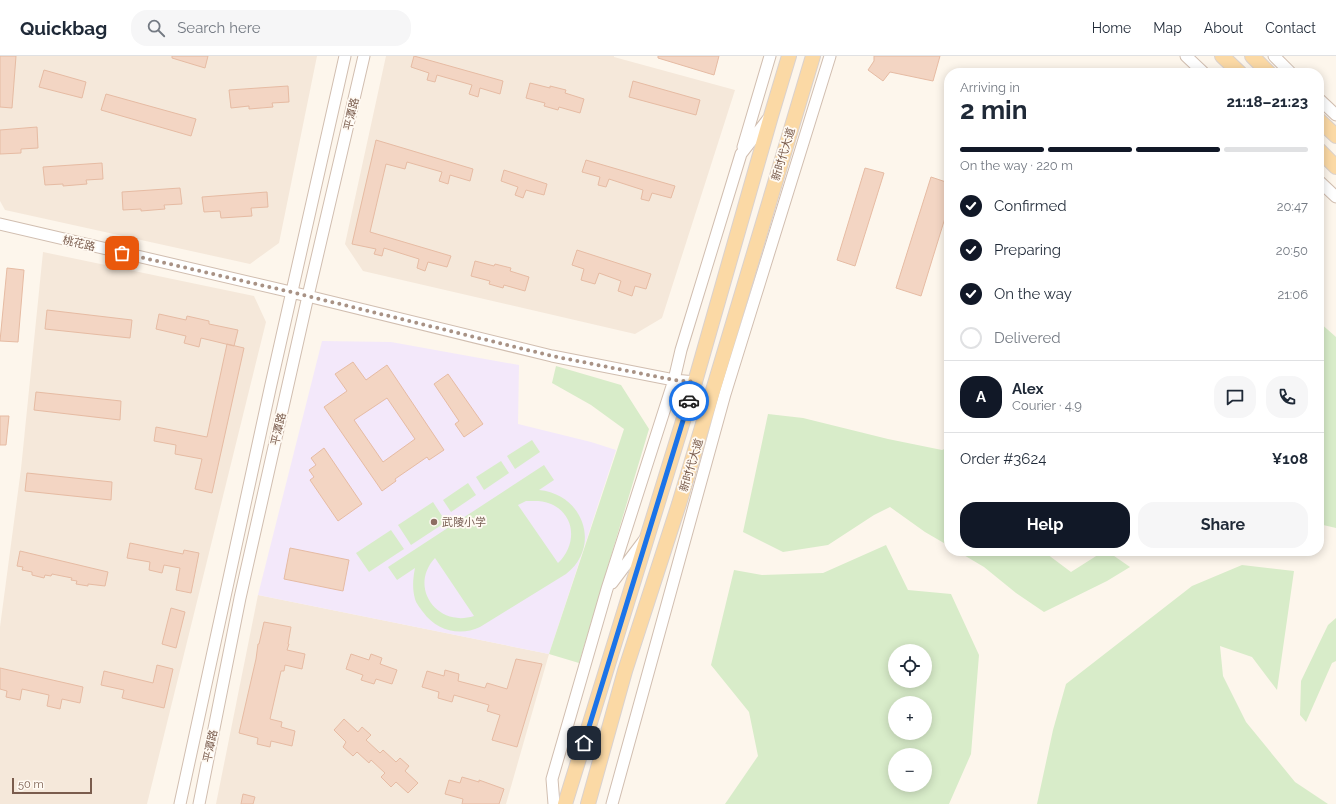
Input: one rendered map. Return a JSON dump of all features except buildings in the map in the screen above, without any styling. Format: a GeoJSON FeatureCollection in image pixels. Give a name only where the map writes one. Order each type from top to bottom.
{"type":"FeatureCollection","features":[{"type":"Feature","properties":{"kind":"main road","name":"新时代大道"},"geometry":{"type":"LineString","coordinates":[[564,804],[695,382],[789,56]]}},
{"type":"Feature","properties":{"kind":"main road","name":"新时代大道"},"geometry":{"type":"LineString","coordinates":[[588,804],[625,671],[679,504],[813,56]]}},
{"type":"Feature","properties":{"kind":"main road"},"geometry":{"type":"LineString","coordinates":[[1222,56],[1235,68]]}},
{"type":"Feature","properties":{"kind":"main road"},"geometry":{"type":"LineString","coordinates":[[1252,56],[1264,68]]}},
{"type":"Feature","properties":{"kind":"main road"},"geometry":{"type":"LineString","coordinates":[[1324,125],[1336,136]]}},
{"type":"Feature","properties":{"kind":"main road"},"geometry":{"type":"LineString","coordinates":[[1324,155],[1336,166]]}},
{"type":"Feature","properties":{"kind":"street","name":"平潭路"},"geometry":{"type":"LineString","coordinates":[[180,804],[291,292],[345,56]]}},
{"type":"Feature","properties":{"kind":"street","name":"平潭路"},"geometry":{"type":"LineString","coordinates":[[198,804],[240,598],[364,56]]}},
{"type":"Feature","properties":{"kind":"street"},"geometry":{"type":"LineString","coordinates":[[547,804],[607,589],[674,380],[681,350],[742,154],[770,56]]}},
{"type":"Feature","properties":{"kind":"street"},"geometry":{"type":"LineString","coordinates":[[612,804],[724,394],[830,56]]}},
{"type":"Feature","properties":{"kind":"street"},"geometry":{"type":"LineString","coordinates":[[1186,56],[1199,68]]}},
{"type":"Feature","properties":{"kind":"street"},"geometry":{"type":"LineString","coordinates":[[1274,56],[1286,68]]}},
{"type":"Feature","properties":{"kind":"street"},"geometry":{"type":"LineString","coordinates":[[809,70],[812,112]]}},
{"type":"Feature","properties":{"kind":"street"},"geometry":{"type":"LineString","coordinates":[[1324,104],[1336,115]]}},
{"type":"Feature","properties":{"kind":"street"},"geometry":{"type":"LineString","coordinates":[[742,154],[771,116]]}},
{"type":"Feature","properties":{"kind":"street"},"geometry":{"type":"LineString","coordinates":[[1324,186],[1336,198]]}},
{"type":"Feature","properties":{"kind":"street","name":"桃花路"},"geometry":{"type":"LineString","coordinates":[[0,224],[308,296],[552,356],[674,380],[695,382]]}},
{"type":"Feature","properties":{"kind":"street"},"geometry":{"type":"LineString","coordinates":[[607,589],[648,535]]}},
{"type":"Feature","properties":{"kind":"street"},"geometry":{"type":"LineString","coordinates":[[552,782],[554,804]]}},
{"type":"Feature","properties":{"kind":"shaded area"},"geometry":{"type":"Polygon","coordinates":[[[0,56],[317,56],[279,243],[250,264],[5,210],[0,201],[0,56]]]}},
{"type":"Feature","properties":{"kind":"shaded area"},"geometry":{"type":"Polygon","coordinates":[[[386,56],[614,56],[735,90],[662,318],[635,334],[363,271],[345,244],[386,56]]]}},
{"type":"Feature","properties":{"kind":"shaded area"},"geometry":{"type":"Polygon","coordinates":[[[43,252],[254,296],[266,322],[147,804],[0,804],[0,627],[21,469],[43,252]]]}},
{"type":"Feature","properties":{"kind":"shaded area","name":"武陵小学"},"geometry":{"type":"Polygon","coordinates":[[[322,341],[391,342],[519,365],[518,424],[591,442],[616,450],[549,654],[258,595],[322,341]]]}},
{"type":"Feature","properties":{"kind":"shaded area"},"geometry":{"type":"Polygon","coordinates":[[[258,595],[549,654],[506,804],[216,804],[258,595]]]}},
{"type":"Feature","properties":{"kind":"green space"},"geometry":{"type":"Polygon","coordinates":[[[1324,326],[1336,337],[1336,528],[1324,525],[1324,326]]]}},
{"type":"Feature","properties":{"kind":"green space"},"geometry":{"type":"Polygon","coordinates":[[[556,366],[621,385],[649,429],[579,663],[549,654],[624,429],[591,405],[552,383],[556,366]]]}},
{"type":"Feature","properties":{"kind":"green space"},"geometry":{"type":"Polygon","coordinates":[[[768,414],[803,418],[888,439],[944,449],[944,543],[925,532],[890,507],[874,515],[828,545],[783,552],[743,532],[768,414]]]}},
{"type":"Feature","properties":{"kind":"green space"},"geometry":{"type":"Polygon","coordinates":[[[532,440],[540,452],[515,469],[507,456],[532,440]]]}},
{"type":"Feature","properties":{"kind":"green space"},"geometry":{"type":"Polygon","coordinates":[[[501,461],[509,473],[484,490],[476,477],[501,461]]]}},
{"type":"Feature","properties":{"kind":"green space"},"geometry":{"type":"Polygon","coordinates":[[[544,465],[554,480],[539,490],[554,494],[567,501],[576,511],[582,523],[585,536],[583,550],[577,563],[566,574],[480,627],[472,630],[448,630],[434,623],[418,606],[416,601],[413,587],[415,568],[397,580],[388,567],[544,465]],[[526,501],[518,505],[558,563],[564,556],[571,539],[569,523],[565,515],[551,504],[541,501],[526,501]],[[435,558],[427,569],[424,581],[430,602],[438,611],[448,616],[461,618],[474,616],[435,558]]]}},
{"type":"Feature","properties":{"kind":"green space"},"geometry":{"type":"Polygon","coordinates":[[[468,483],[476,495],[451,512],[443,500],[468,483]]]}},
{"type":"Feature","properties":{"kind":"green space"},"geometry":{"type":"Polygon","coordinates":[[[433,502],[446,522],[411,545],[398,525],[433,502]]]}},
{"type":"Feature","properties":{"kind":"green space"},"geometry":{"type":"Polygon","coordinates":[[[391,530],[404,549],[369,572],[356,553],[391,530]]]}},
{"type":"Feature","properties":{"kind":"green space"},"geometry":{"type":"Polygon","coordinates":[[[886,545],[908,590],[951,594],[979,655],[971,754],[949,804],[725,804],[758,756],[749,712],[711,665],[734,570],[762,575],[823,573],[886,545]]]}},
{"type":"Feature","properties":{"kind":"green space"},"geometry":{"type":"Polygon","coordinates":[[[965,556],[1050,556],[1071,572],[1096,556],[1114,556],[1130,567],[1107,581],[1044,612],[1016,593],[984,567],[965,556]]]}},
{"type":"Feature","properties":{"kind":"green space"},"geometry":{"type":"Polygon","coordinates":[[[1242,565],[1294,571],[1277,690],[1252,657],[1220,646],[1223,676],[1246,722],[1295,782],[1328,804],[1037,804],[1053,730],[1066,684],[1192,586],[1242,565]]]}},
{"type":"Feature","properties":{"kind":"green space"},"geometry":{"type":"Polygon","coordinates":[[[1336,618],[1336,661],[1332,663],[1306,722],[1300,715],[1301,681],[1328,625],[1336,618]]]}},
{"type":"Feature","properties":{"kind":"way so far"},"geometry":{"type":"LineString","coordinates":[[122,253],[291,292],[552,356],[674,380],[695,382],[689,401]]}},
{"type":"Feature","properties":{"kind":"place","name":"武陵小学"},"geometry":{"type":"Point","coordinates":[434,522]}},
{"type":"Feature","properties":{"kind":"route"},"geometry":{"type":"LineString","coordinates":[[584,743],[689,401]]}}]}
